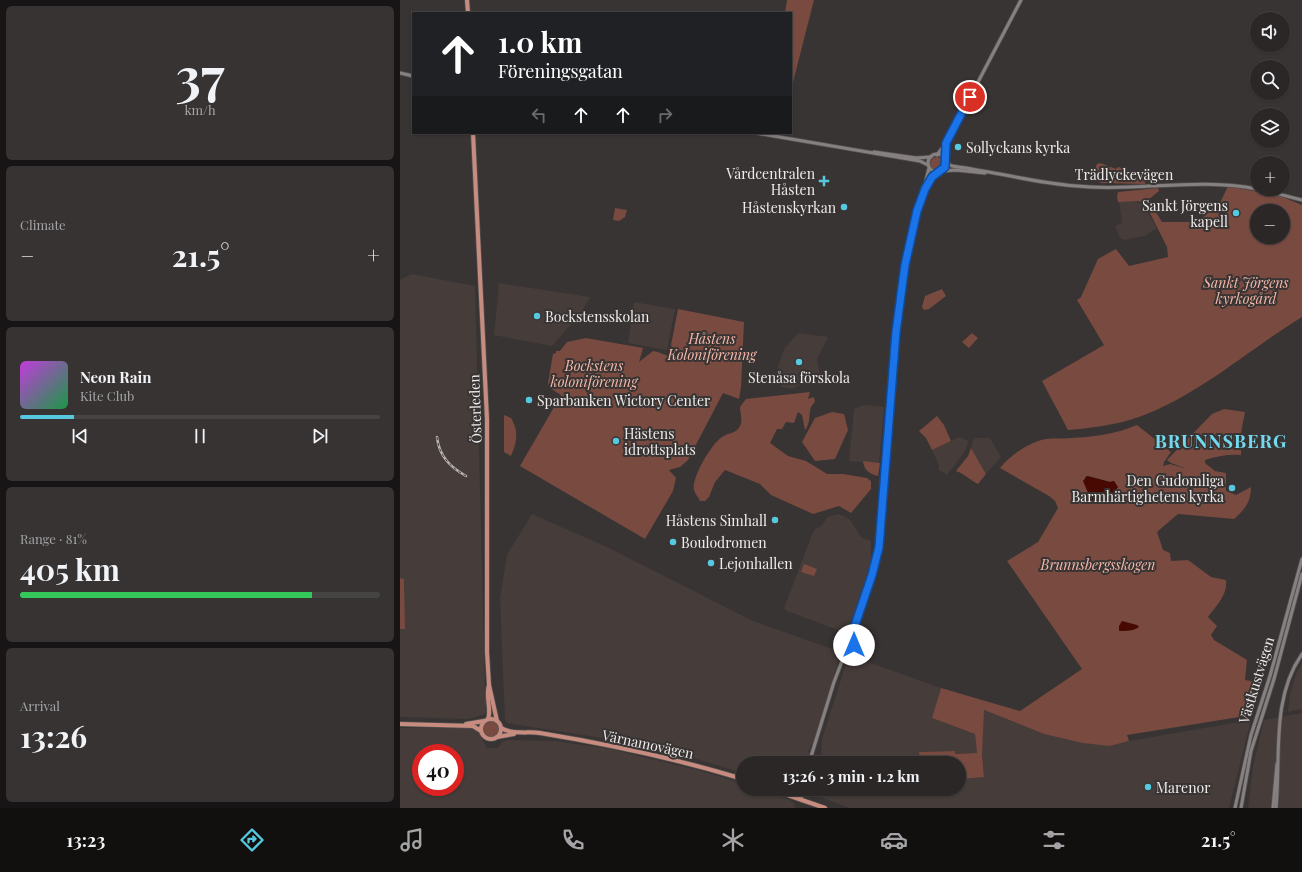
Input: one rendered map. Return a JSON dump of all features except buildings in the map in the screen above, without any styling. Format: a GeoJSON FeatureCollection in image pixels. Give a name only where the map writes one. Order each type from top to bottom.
{"type":"FeatureCollection","features":[{"type":"Feature","properties":{"kind":"main road"},"geometry":{"type":"LineString","coordinates":[[467,0],[468,12]]}},
{"type":"Feature","properties":{"kind":"main road","name":"Österleden"},"geometry":{"type":"LineString","coordinates":[[473,134],[486,411],[486,624],[489,685],[498,721]]}},
{"type":"Feature","properties":{"kind":"main road","name":"Österleden"},"geometry":{"type":"LineString","coordinates":[[486,720],[490,715],[487,690],[489,685]]}},
{"type":"Feature","properties":{"kind":"main road"},"geometry":{"type":"LineString","coordinates":[[481,731],[486,720]]}},
{"type":"Feature","properties":{"kind":"main road","name":"Värnamovägen"},"geometry":{"type":"LineString","coordinates":[[439,725],[486,720],[498,721]]}},
{"type":"Feature","properties":{"kind":"main road"},"geometry":{"type":"LineString","coordinates":[[497,737],[501,728],[498,721]]}},
{"type":"Feature","properties":{"kind":"main road","name":"Värnamovägen"},"geometry":{"type":"LineString","coordinates":[[400,724],[473,726],[481,731],[487,738],[492,739],[516,734],[546,735]]}},
{"type":"Feature","properties":{"kind":"main road","name":"Värnamovägen"},"geometry":{"type":"LineString","coordinates":[[501,728],[508,731],[546,735],[628,749],[692,764],[736,777]]}},
{"type":"Feature","properties":{"kind":"main road"},"geometry":{"type":"LineString","coordinates":[[790,796],[825,808]]}},
{"type":"Feature","properties":{"kind":"street"},"geometry":{"type":"LineString","coordinates":[[862,151],[916,158],[931,157],[937,154],[946,143],[1021,0]]}},
{"type":"Feature","properties":{"kind":"street"},"geometry":{"type":"LineString","coordinates":[[400,73],[412,76]]}},
{"type":"Feature","properties":{"kind":"street"},"geometry":{"type":"LineString","coordinates":[[762,134],[920,161],[929,166],[932,171],[939,172]]}},
{"type":"Feature","properties":{"kind":"street"},"geometry":{"type":"LineString","coordinates":[[925,189],[932,177],[944,168],[946,143]]}},
{"type":"Feature","properties":{"kind":"street"},"geometry":{"type":"LineString","coordinates":[[937,154],[942,156],[945,161]]}},
{"type":"Feature","properties":{"kind":"street"},"geometry":{"type":"LineString","coordinates":[[851,637],[872,575],[879,547],[900,299],[911,236],[925,189],[931,157]]}},
{"type":"Feature","properties":{"kind":"street","name":"Trädlyckevägen"},"geometry":{"type":"LineString","coordinates":[[945,161],[952,166],[1056,184],[1090,187],[1135,187],[1207,182],[1250,188]]}},
{"type":"Feature","properties":{"kind":"street","name":"Trädlyckevägen"},"geometry":{"type":"LineString","coordinates":[[939,172],[956,170],[992,173]]}},
{"type":"Feature","properties":{"kind":"street","name":"Trädlyckevägen"},"geometry":{"type":"LineString","coordinates":[[1286,196],[1302,200]]}},
{"type":"Feature","properties":{"kind":"street","name":"Västkustvägen"},"geometry":{"type":"LineString","coordinates":[[1236,808],[1250,739],[1270,676],[1302,559]]}},
{"type":"Feature","properties":{"kind":"street","name":"Västkustvägen"},"geometry":{"type":"LineString","coordinates":[[1241,808],[1253,744],[1276,669],[1302,574]]}},
{"type":"Feature","properties":{"kind":"street"},"geometry":{"type":"LineString","coordinates":[[847,648],[844,641],[847,637],[851,637]]}},
{"type":"Feature","properties":{"kind":"street"},"geometry":{"type":"LineString","coordinates":[[847,648],[851,648],[854,645],[854,640],[851,637]]}},
{"type":"Feature","properties":{"kind":"street"},"geometry":{"type":"LineString","coordinates":[[811,756],[834,682],[847,648]]}},
{"type":"Feature","properties":{"kind":"street"},"geometry":{"type":"LineString","coordinates":[[1272,808],[1284,690],[1293,668],[1302,654]]}},
{"type":"Feature","properties":{"kind":"street"},"geometry":{"type":"LineString","coordinates":[[1276,808],[1279,748]]}},
{"type":"Feature","properties":{"kind":"street"},"geometry":{"type":"LineString","coordinates":[[800,800],[801,796]]}},
{"type":"Feature","properties":{"kind":"shaded area"},"geometry":{"type":"Polygon","coordinates":[[[1119,201],[1136,201],[1143,205],[1157,228],[1145,236],[1124,240],[1120,238],[1115,226],[1122,223],[1119,201]]]}},
{"type":"Feature","properties":{"kind":"shaded area"},"geometry":{"type":"Polygon","coordinates":[[[412,274],[475,286],[485,693],[488,711],[483,715],[468,719],[400,717],[400,629],[405,629],[402,578],[400,578],[400,280],[412,274]]]}},
{"type":"Feature","properties":{"kind":"shaded area","name":"Bockstensskolan"},"geometry":{"type":"Polygon","coordinates":[[[499,283],[590,297],[581,313],[552,346],[494,335],[499,283]]]}},
{"type":"Feature","properties":{"kind":"shaded area"},"geometry":{"type":"Polygon","coordinates":[[[634,302],[675,309],[667,350],[628,343],[634,302]]]}},
{"type":"Feature","properties":{"kind":"shaded area","name":"Stenåsa förskola"},"geometry":{"type":"Polygon","coordinates":[[[798,333],[828,337],[817,359],[820,376],[792,389],[782,387],[778,366],[784,349],[798,333]]]}},
{"type":"Feature","properties":{"kind":"shaded area"},"geometry":{"type":"Polygon","coordinates":[[[863,405],[884,407],[879,464],[849,461],[854,409],[863,405]]]}},
{"type":"Feature","properties":{"kind":"shaded area"},"geometry":{"type":"Polygon","coordinates":[[[959,437],[969,441],[964,453],[947,475],[939,470],[939,465],[932,450],[959,437]]]}},
{"type":"Feature","properties":{"kind":"shaded area"},"geometry":{"type":"Polygon","coordinates":[[[974,438],[990,438],[1001,457],[986,474],[971,448],[974,438]]]}},
{"type":"Feature","properties":{"kind":"shaded area"},"geometry":{"type":"Polygon","coordinates":[[[1087,476],[1110,482],[1114,481],[1118,487],[1114,493],[1099,496],[1095,501],[1091,500],[1083,481],[1087,476]]]}},
{"type":"Feature","properties":{"kind":"shaded area"},"geometry":{"type":"Polygon","coordinates":[[[532,514],[607,547],[753,621],[841,652],[813,742],[808,752],[808,756],[736,756],[736,771],[683,755],[634,743],[507,723],[505,720],[500,598],[507,555],[532,514]]]}},
{"type":"Feature","properties":{"kind":"shaded area"},"geometry":{"type":"Polygon","coordinates":[[[838,514],[850,520],[861,537],[871,541],[871,568],[849,630],[843,632],[787,611],[784,608],[813,532],[816,528],[820,527],[828,517],[838,514]]]}},
{"type":"Feature","properties":{"kind":"shaded area"},"geometry":{"type":"Polygon","coordinates":[[[1122,621],[1137,625],[1139,627],[1127,631],[1119,631],[1119,626],[1122,621]]]}},
{"type":"Feature","properties":{"kind":"shaded area"},"geometry":{"type":"Polygon","coordinates":[[[851,656],[941,688],[932,718],[975,734],[977,753],[955,754],[955,751],[919,752],[919,756],[818,756],[821,755],[822,739],[845,667],[851,656]]]}},
{"type":"Feature","properties":{"kind":"shaded area"},"geometry":{"type":"Polygon","coordinates":[[[1302,663],[1302,709],[1288,712],[1290,694],[1296,674],[1302,663]]]}},
{"type":"Feature","properties":{"kind":"shaded area"},"geometry":{"type":"Polygon","coordinates":[[[983,710],[1044,734],[1110,746],[1129,741],[1251,720],[1229,808],[849,808],[818,796],[966,796],[966,778],[984,776],[982,754],[983,710]]]}},
{"type":"Feature","properties":{"kind":"shaded area"},"geometry":{"type":"Polygon","coordinates":[[[1302,713],[1302,808],[1248,808],[1253,766],[1264,720],[1302,713]]]}},
{"type":"Feature","properties":{"kind":"shaded area"},"geometry":{"type":"Polygon","coordinates":[[[400,728],[473,728],[478,731],[487,748],[498,748],[502,742],[508,740],[556,741],[610,749],[697,770],[736,781],[736,796],[778,796],[794,803],[795,808],[400,808],[400,728]]]}},
{"type":"Feature","properties":{"kind":"green space"},"geometry":{"type":"Polygon","coordinates":[[[787,0],[814,0],[792,86],[792,12],[785,12],[787,0]]]}},
{"type":"Feature","properties":{"kind":"green space"},"geometry":{"type":"Polygon","coordinates":[[[937,157],[942,159],[944,164],[942,169],[937,171],[932,169],[930,164],[932,159],[937,157]]]}},
{"type":"Feature","properties":{"kind":"green space"},"geometry":{"type":"Polygon","coordinates":[[[1100,163],[1116,169],[1118,167],[1128,170],[1128,173],[1140,176],[1145,174],[1145,184],[1099,182],[1096,180],[1094,173],[1097,164],[1100,163]]]}},
{"type":"Feature","properties":{"kind":"green space","name":"Sankt Jörgens kyrkogård"},"geometry":{"type":"Polygon","coordinates":[[[1228,186],[1250,190],[1250,196],[1280,196],[1302,205],[1302,317],[1203,384],[1161,408],[1122,422],[1068,430],[1042,381],[1104,345],[1077,300],[1081,297],[1098,259],[1116,249],[1129,266],[1168,257],[1167,247],[1145,203],[1138,201],[1118,202],[1118,192],[1158,188],[1159,191],[1148,200],[1162,222],[1198,222],[1221,201],[1228,186]]]}},
{"type":"Feature","properties":{"kind":"green space"},"geometry":{"type":"Polygon","coordinates":[[[615,208],[627,210],[625,217],[619,221],[613,220],[615,208]]]}},
{"type":"Feature","properties":{"kind":"green space"},"geometry":{"type":"Polygon","coordinates":[[[942,289],[946,296],[929,309],[924,310],[922,307],[925,296],[942,289]]]}},
{"type":"Feature","properties":{"kind":"green space","name":"Hästens idrottsplats"},"geometry":{"type":"Polygon","coordinates":[[[678,309],[744,322],[741,387],[739,399],[723,393],[688,460],[680,467],[669,470],[676,478],[673,491],[645,539],[520,466],[561,395],[550,388],[548,383],[553,354],[556,353],[556,351],[560,351],[567,342],[586,338],[643,348],[639,362],[653,351],[676,359],[677,354],[680,355],[681,351],[673,349],[671,345],[678,309]]]}},
{"type":"Feature","properties":{"kind":"green space"},"geometry":{"type":"Polygon","coordinates":[[[972,333],[978,338],[969,348],[962,342],[972,333]]]}},
{"type":"Feature","properties":{"kind":"green space"},"geometry":{"type":"Polygon","coordinates":[[[810,392],[808,399],[814,397],[815,402],[810,411],[806,429],[805,430],[802,415],[798,412],[794,423],[786,422],[782,429],[777,429],[770,443],[788,456],[806,461],[827,474],[843,474],[867,478],[871,481],[871,489],[851,513],[839,506],[813,514],[771,495],[760,484],[725,470],[715,482],[709,497],[705,501],[700,501],[695,493],[694,485],[703,461],[713,446],[722,437],[738,429],[741,421],[740,407],[746,399],[810,392]]]}},
{"type":"Feature","properties":{"kind":"green space","name":"Brunnsbergsskogen"},"geometry":{"type":"Polygon","coordinates":[[[1224,409],[1245,412],[1241,433],[1241,455],[1228,455],[1205,460],[1205,463],[1215,471],[1226,473],[1226,491],[1236,495],[1251,487],[1249,501],[1244,508],[1234,519],[1178,514],[1157,532],[1163,550],[1170,553],[1171,561],[1188,560],[1211,577],[1226,580],[1225,591],[1218,604],[1208,617],[1217,626],[1211,635],[1214,640],[1247,660],[1245,680],[1261,683],[1252,715],[1127,735],[1129,741],[1110,746],[1083,743],[1044,734],[984,710],[982,754],[984,777],[966,778],[966,756],[919,756],[919,752],[955,751],[955,754],[977,753],[975,734],[932,718],[941,688],[1020,711],[1082,669],[1007,561],[1038,542],[1058,508],[1055,501],[1049,496],[1000,468],[1009,458],[1033,443],[1046,439],[1096,436],[1121,431],[1137,425],[1171,452],[1163,466],[1170,464],[1187,469],[1167,460],[1212,414],[1224,409]],[[1088,476],[1085,477],[1090,500],[1115,492],[1116,489],[1114,481],[1110,482],[1088,476]]]}},
{"type":"Feature","properties":{"kind":"green space"},"geometry":{"type":"Polygon","coordinates":[[[832,412],[844,414],[848,430],[835,459],[815,461],[802,442],[815,418],[832,412]]]}},
{"type":"Feature","properties":{"kind":"green space"},"geometry":{"type":"Polygon","coordinates":[[[504,415],[511,418],[516,432],[515,446],[511,456],[504,452],[504,415]]]}},
{"type":"Feature","properties":{"kind":"green space"},"geometry":{"type":"Polygon","coordinates":[[[937,416],[944,425],[951,441],[932,450],[926,438],[919,431],[937,416]]]}},
{"type":"Feature","properties":{"kind":"green space"},"geometry":{"type":"Polygon","coordinates":[[[971,448],[986,474],[978,484],[956,471],[968,456],[971,448]]]}},
{"type":"Feature","properties":{"kind":"green space"},"geometry":{"type":"Polygon","coordinates":[[[863,461],[880,463],[878,476],[868,472],[863,461]]]}},
{"type":"Feature","properties":{"kind":"green space"},"geometry":{"type":"Polygon","coordinates":[[[804,564],[817,569],[814,576],[801,572],[804,564]]]}},
{"type":"Feature","properties":{"kind":"green space"},"geometry":{"type":"Polygon","coordinates":[[[400,578],[404,579],[405,629],[400,629],[400,578]]]}},
{"type":"Feature","properties":{"kind":"green space"},"geometry":{"type":"Polygon","coordinates":[[[491,721],[497,723],[499,729],[497,735],[491,737],[485,735],[483,729],[485,723],[491,721]]]}},
{"type":"Feature","properties":{"kind":"railway"},"geometry":{"type":"LineString","coordinates":[[437,437],[440,450],[446,460],[450,465],[466,476]]}},
{"type":"Feature","properties":{"kind":"place","name":"Sollyckans kyrka"},"geometry":{"type":"Point","coordinates":[958,147]}},
{"type":"Feature","properties":{"kind":"place","name":"Vårdcentralen Håsten"},"geometry":{"type":"Point","coordinates":[824,181]}},
{"type":"Feature","properties":{"kind":"place","name":"Håstenskyrkan"},"geometry":{"type":"Point","coordinates":[844,207]}},
{"type":"Feature","properties":{"kind":"place","name":"Sankt Jörgens kapell"},"geometry":{"type":"Point","coordinates":[1236,213]}},
{"type":"Feature","properties":{"kind":"place","name":"Bockstensskolan"},"geometry":{"type":"Point","coordinates":[537,316]}},
{"type":"Feature","properties":{"kind":"place","name":"Stenåsa förskola"},"geometry":{"type":"Point","coordinates":[799,362]}},
{"type":"Feature","properties":{"kind":"place","name":"Sparbanken Wictory Center"},"geometry":{"type":"Point","coordinates":[529,400]}},
{"type":"Feature","properties":{"kind":"place","name":"Hästens idrottsplats"},"geometry":{"type":"Point","coordinates":[616,441]}},
{"type":"Feature","properties":{"kind":"place","name":"Den Gudomliga Barmhärtighetens kyrka"},"geometry":{"type":"Point","coordinates":[1232,488]}},
{"type":"Feature","properties":{"kind":"place","name":"Håstens Simhall"},"geometry":{"type":"Point","coordinates":[775,520]}},
{"type":"Feature","properties":{"kind":"place","name":"Boulodromen"},"geometry":{"type":"Point","coordinates":[673,542]}},
{"type":"Feature","properties":{"kind":"place","name":"Lejonhallen"},"geometry":{"type":"Point","coordinates":[711,563]}},
{"type":"Feature","properties":{"kind":"place","name":"Marenor"},"geometry":{"type":"Point","coordinates":[1148,787]}},
{"type":"Feature","properties":{"kind":"district","name":"BRUNNSBERG"},"geometry":{"type":"Point","coordinates":[1221,441]}},
{"type":"Feature","properties":{"kind":"route"},"geometry":{"type":"LineString","coordinates":[[854,645],[855,642],[851,637],[876,563],[879,547],[896,332],[908,248],[917,211],[925,189],[930,178],[945,167],[946,163],[944,152],[946,143],[970,97]]}},
{"type":"Feature","properties":{"kind":"park label","name":"Håstens Koloniförening"},"geometry":{"type":"Point","coordinates":[712,346]}},
{"type":"Feature","properties":{"kind":"park label","name":"Bockstens koloniförening"},"geometry":{"type":"Point","coordinates":[594,374]}}]}
